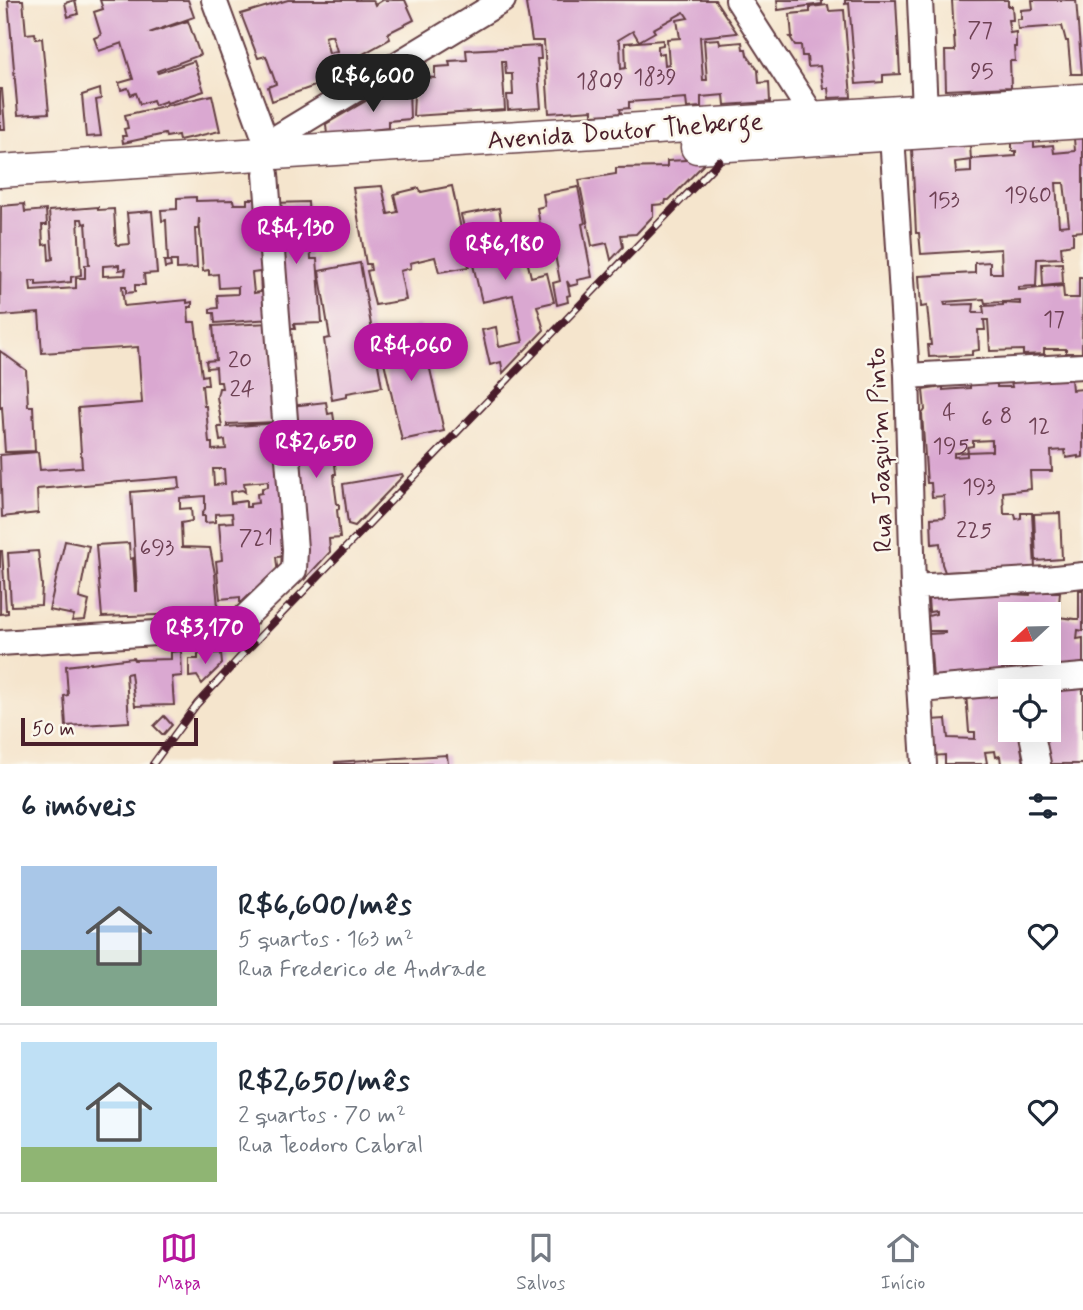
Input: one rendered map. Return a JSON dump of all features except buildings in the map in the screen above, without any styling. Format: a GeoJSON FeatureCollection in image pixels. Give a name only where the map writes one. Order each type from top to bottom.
{"type":"FeatureCollection","features":[{"type":"Feature","properties":{"kind":"main road","name":"Avenida Doutor Theberge"},"geometry":{"type":"LineString","coordinates":[[0,170],[820,128],[925,110],[1083,100]]}},
{"type":"Feature","properties":{"kind":"main road","name":"Avenida Doutor Theberge"},"geometry":{"type":"LineString","coordinates":[[820,128],[892,135],[1083,122]]}},
{"type":"Feature","properties":{"kind":"main road","name":"Avenida Doutor Theberge"},"geometry":{"type":"LineString","coordinates":[[0,191],[267,157]]}},
{"type":"Feature","properties":{"kind":"street"},"geometry":{"type":"LineString","coordinates":[[0,643],[218,629],[242,620],[294,570],[295,549],[267,157],[214,0]]}},
{"type":"Feature","properties":{"kind":"street"},"geometry":{"type":"LineString","coordinates":[[267,157],[503,0]]}},
{"type":"Feature","properties":{"kind":"street"},"geometry":{"type":"LineString","coordinates":[[738,0],[820,128]]}},
{"type":"Feature","properties":{"kind":"street"},"geometry":{"type":"LineString","coordinates":[[920,0],[925,110]]}},
{"type":"Feature","properties":{"kind":"street","name":"Rua Joaquim Pinto"},"geometry":{"type":"LineString","coordinates":[[892,135],[907,376],[913,587],[924,764]]}},
{"type":"Feature","properties":{"kind":"street"},"geometry":{"type":"LineString","coordinates":[[907,376],[1083,366]]}},
{"type":"Feature","properties":{"kind":"street"},"geometry":{"type":"LineString","coordinates":[[913,587],[1083,575]]}},
{"type":"Feature","properties":{"kind":"street"},"geometry":{"type":"LineString","coordinates":[[1061,679],[1083,676]]}},
{"type":"Feature","properties":{"kind":"street"},"geometry":{"type":"LineString","coordinates":[[920,690],[998,687]]}},
{"type":"Feature","properties":{"kind":"street"},"geometry":{"type":"LineString","coordinates":[[1033,742],[1038,764]]}},
{"type":"Feature","properties":{"kind":"railway"},"geometry":{"type":"LineString","coordinates":[[153,764],[197,704],[243,654],[719,161]]}}]}
